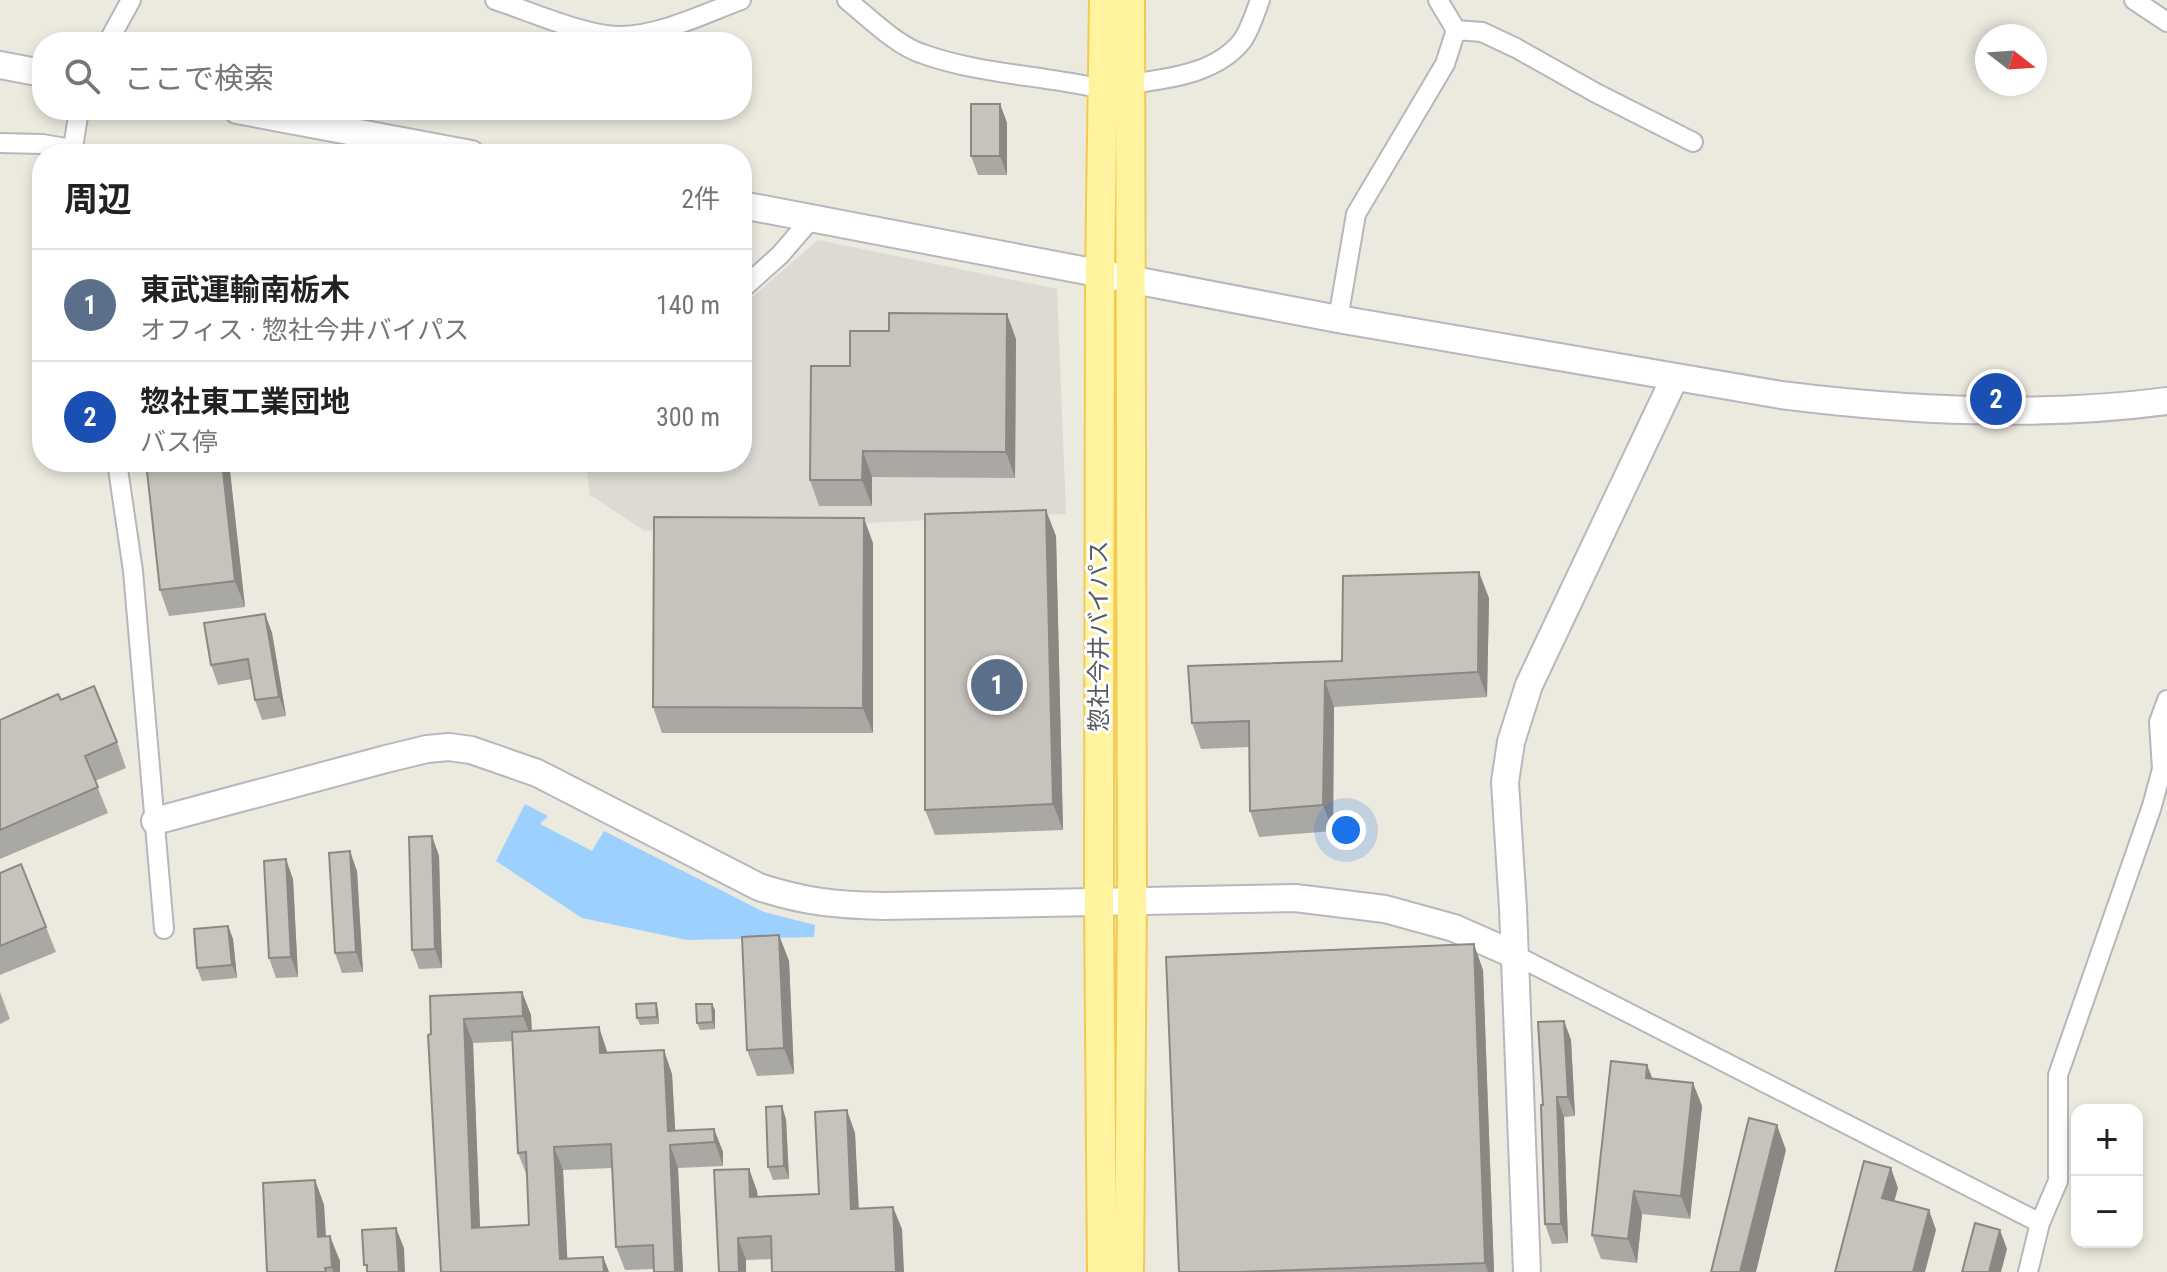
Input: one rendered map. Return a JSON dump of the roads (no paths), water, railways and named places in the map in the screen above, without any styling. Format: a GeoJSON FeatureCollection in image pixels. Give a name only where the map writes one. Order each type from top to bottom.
{"type":"FeatureCollection","features":[{"type":"Feature","properties":{"kind":"main road","name":"惣社今井バイパス"},"geometry":{"type":"LineString","coordinates":[[1102,1272],[1099,904],[1100,275],[1104,0]]}},
{"type":"Feature","properties":{"kind":"main road","name":"惣社今井バイパス"},"geometry":{"type":"LineString","coordinates":[[1129,1272],[1132,903],[1130,0]]}},
{"type":"Feature","properties":{"kind":"street"},"geometry":{"type":"LineString","coordinates":[[113,32],[131,0]]}},
{"type":"Feature","properties":{"kind":"street"},"geometry":{"type":"LineString","coordinates":[[495,0],[592,32]]}},
{"type":"Feature","properties":{"kind":"street"},"geometry":{"type":"LineString","coordinates":[[641,32],[677,24],[741,0]]}},
{"type":"Feature","properties":{"kind":"street"},"geometry":{"type":"LineString","coordinates":[[847,0],[877,26],[920,54],[983,69],[1088,86]]}},
{"type":"Feature","properties":{"kind":"street"},"geometry":{"type":"LineString","coordinates":[[1144,82],[1178,77],[1223,59],[1243,39],[1260,0]]}},
{"type":"Feature","properties":{"kind":"street"},"geometry":{"type":"LineString","coordinates":[[1338,319],[1356,214],[1445,64],[1456,30],[1438,0]]}},
{"type":"Feature","properties":{"kind":"street"},"geometry":{"type":"LineString","coordinates":[[2134,0],[2167,22]]}},
{"type":"Feature","properties":{"kind":"street"},"geometry":{"type":"LineString","coordinates":[[1456,30],[1482,32],[1516,48],[1693,142]]}},
{"type":"Feature","properties":{"kind":"street"},"geometry":{"type":"LineString","coordinates":[[0,65],[32,71]]}},
{"type":"Feature","properties":{"kind":"street"},"geometry":{"type":"LineString","coordinates":[[73,144],[77,120]]}},
{"type":"Feature","properties":{"kind":"street"},"geometry":{"type":"LineString","coordinates":[[290,120],[418,144]]}},
{"type":"Feature","properties":{"kind":"street"},"geometry":{"type":"LineString","coordinates":[[0,143],[42,144]]}},
{"type":"Feature","properties":{"kind":"street"},"geometry":{"type":"LineString","coordinates":[[752,207],[1338,319],[1781,395],[1925,409],[2071,409],[2167,401]]}},
{"type":"Feature","properties":{"kind":"street"},"geometry":{"type":"LineString","coordinates":[[752,280],[780,255],[812,218]]}},
{"type":"Feature","properties":{"kind":"street"},"geometry":{"type":"LineString","coordinates":[[1527,1272],[1505,782],[1511,742],[1529,685],[1675,377]]}},
{"type":"Feature","properties":{"kind":"street"},"geometry":{"type":"LineString","coordinates":[[118,472],[133,571],[164,929]]}},
{"type":"Feature","properties":{"kind":"street"},"geometry":{"type":"LineString","coordinates":[[2028,1272],[2040,1223],[2058,1181],[2058,1075],[2152,806],[2162,769],[2159,722],[2167,700]]}},
{"type":"Feature","properties":{"kind":"street"},"geometry":{"type":"LineString","coordinates":[[155,821],[386,759],[449,747],[471,750],[537,773],[759,887],[797,900],[883,906],[1295,898],[1385,909],[1454,928],[1515,955],[2040,1223]]}},
{"type":"Feature","properties":{"kind":"water"},"geometry":{"type":"Polygon","coordinates":[[[525,804],[548,816],[540,824],[592,851],[604,831],[764,912],[815,925],[814,937],[687,940],[582,918],[496,861],[525,804]]]}},
{"type":"Feature","properties":{"kind":"place","name":"惣社東工業団地"},"geometry":{"type":"Point","coordinates":[1996,399]}},
{"type":"Feature","properties":{"kind":"place","name":"東武運輸南栃木"},"geometry":{"type":"Point","coordinates":[997,685]}}]}
